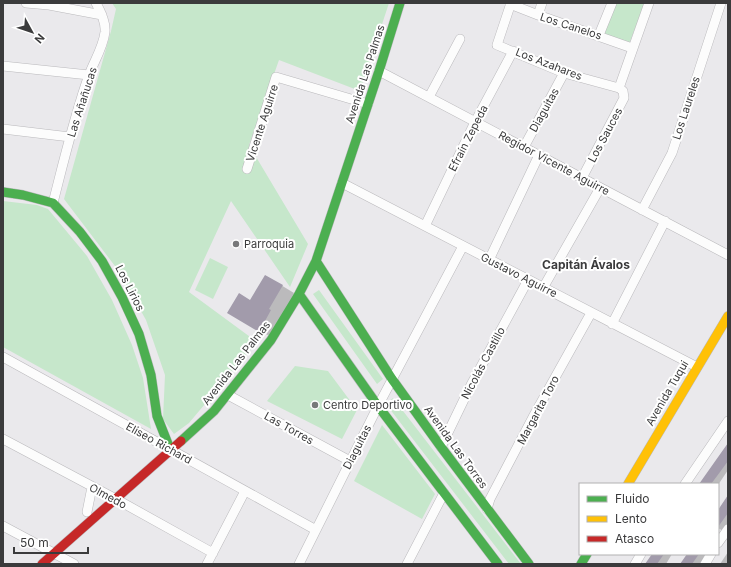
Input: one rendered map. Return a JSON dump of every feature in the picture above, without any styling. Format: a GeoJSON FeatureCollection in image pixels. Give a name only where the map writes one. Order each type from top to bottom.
{"type":"FeatureCollection","features":[{"type":"Feature","properties":{"kind":"street"},"geometry":{"type":"LineString","coordinates":[[26,3],[49,4],[102,15]]}},
{"type":"Feature","properties":{"kind":"street","name":"Las Añañucas"},"geometry":{"type":"LineString","coordinates":[[53,203],[70,137],[89,75],[103,41],[105,24],[96,3]]}},
{"type":"Feature","properties":{"kind":"street","name":"Avenida Las Palmas"},"geometry":{"type":"LineString","coordinates":[[42,564],[114,498],[214,411],[271,340],[299,294],[316,261],[400,3]]}},
{"type":"Feature","properties":{"kind":"street"},"geometry":{"type":"LineString","coordinates":[[538,15],[542,3]]}},
{"type":"Feature","properties":{"kind":"street"},"geometry":{"type":"LineString","coordinates":[[599,35],[612,3]]}},
{"type":"Feature","properties":{"kind":"street","name":"Los Sauces"},"geometry":{"type":"LineString","coordinates":[[582,178],[624,98],[621,89],[632,48],[649,3]]}},
{"type":"Feature","properties":{"kind":"street","name":"Los Laureles"},"geometry":{"type":"LineString","coordinates":[[642,210],[672,153],[721,3]]}},
{"type":"Feature","properties":{"kind":"street","name":"Los Canelos"},"geometry":{"type":"LineString","coordinates":[[511,4],[632,48]]}},
{"type":"Feature","properties":{"kind":"street","name":"Los Azahares"},"geometry":{"type":"LineString","coordinates":[[511,4],[497,44],[564,73],[621,89]]}},
{"type":"Feature","properties":{"kind":"street"},"geometry":{"type":"LineString","coordinates":[[428,97],[460,39]]}},
{"type":"Feature","properties":{"kind":"street","name":"Efraín Zepeda"},"geometry":{"type":"LineString","coordinates":[[425,226],[475,122],[513,51]]}},
{"type":"Feature","properties":{"kind":"street"},"geometry":{"type":"LineString","coordinates":[[3,66],[89,75]]}},
{"type":"Feature","properties":{"kind":"street","name":"Regidor Vicente Aguirre"},"geometry":{"type":"LineString","coordinates":[[379,71],[728,255]]}},
{"type":"Feature","properties":{"kind":"street","name":"Diaguitas"},"geometry":{"type":"LineString","coordinates":[[524,147],[564,73]]}},
{"type":"Feature","properties":{"kind":"street","name":"Vicente Aguirre"},"geometry":{"type":"LineString","coordinates":[[247,169],[276,77],[368,104]]}},
{"type":"Feature","properties":{"kind":"street"},"geometry":{"type":"LineString","coordinates":[[3,129],[70,137]]}},
{"type":"Feature","properties":{"kind":"street"},"geometry":{"type":"LineString","coordinates":[[489,260],[539,155]]}},
{"type":"Feature","properties":{"kind":"street","name":"Gustavo Aguirre"},"geometry":{"type":"LineString","coordinates":[[342,183],[697,367]]}},
{"type":"Feature","properties":{"kind":"street"},"geometry":{"type":"LineString","coordinates":[[543,288],[600,188]]}},
{"type":"Feature","properties":{"kind":"street"},"geometry":{"type":"LineString","coordinates":[[3,192],[23,195],[53,203]]}},
{"type":"Feature","properties":{"kind":"street","name":"Los Lirios"},"geometry":{"type":"LineString","coordinates":[[53,203],[80,232],[102,261],[122,297],[139,334],[151,375],[157,416],[170,449]]}},
{"type":"Feature","properties":{"kind":"street"},"geometry":{"type":"LineString","coordinates":[[612,324],[665,221]]}},
{"type":"Feature","properties":{"kind":"street","name":"Diaguitas"},"geometry":{"type":"LineString","coordinates":[[299,564],[378,406],[463,246]]}},
{"type":"Feature","properties":{"kind":"street","name":"Avenida Las Torres"},"geometry":{"type":"LineString","coordinates":[[316,261],[392,380],[529,564]]}},
{"type":"Feature","properties":{"kind":"street","name":"Nicolás Castillo"},"geometry":{"type":"LineString","coordinates":[[441,447],[471,385],[528,280]]}},
{"type":"Feature","properties":{"kind":"street"},"geometry":{"type":"LineString","coordinates":[[299,294],[378,406],[444,493],[490,560],[498,564]]}},
{"type":"Feature","properties":{"kind":"street","name":"Margarita Toro"},"geometry":{"type":"LineString","coordinates":[[487,509],[490,499],[591,313]]}},
{"type":"Feature","properties":{"kind":"street","name":"Avenida Tuqui"},"geometry":{"type":"LineString","coordinates":[[629,483],[728,316]]}},
{"type":"Feature","properties":{"kind":"street","name":"Eliseo Richard"},"geometry":{"type":"LineString","coordinates":[[3,356],[316,530]]}},
{"type":"Feature","properties":{"kind":"street","name":"Las Torres"},"geometry":{"type":"LineString","coordinates":[[228,395],[350,461]]}},
{"type":"Feature","properties":{"kind":"street"},"geometry":{"type":"LineString","coordinates":[[686,483],[728,421]]}},
{"type":"Feature","properties":{"kind":"street","name":"Olmedo"},"geometry":{"type":"LineString","coordinates":[[3,439],[213,553]]}},
{"type":"Feature","properties":{"kind":"street"},"geometry":{"type":"LineString","coordinates":[[87,512],[92,487]]}},
{"type":"Feature","properties":{"kind":"street"},"geometry":{"type":"LineString","coordinates":[[207,564],[245,491]]}},
{"type":"Feature","properties":{"kind":"street"},"geometry":{"type":"LineString","coordinates":[[407,564],[444,493]]}},
{"type":"Feature","properties":{"kind":"street"},"geometry":{"type":"LineString","coordinates":[[3,526],[74,564]]}},
{"type":"Feature","properties":{"kind":"street"},"geometry":{"type":"LineString","coordinates":[[719,540],[728,529]]}},
{"type":"Feature","properties":{"kind":"street"},"geometry":{"type":"LineString","coordinates":[[581,564],[586,555]]}},
{"type":"Feature","properties":{"kind":"street"},"geometry":{"type":"LineString","coordinates":[[635,564],[640,555]]}},
{"type":"Feature","properties":{"kind":"street"},"geometry":{"type":"LineString","coordinates":[[705,564],[710,555]]}},
{"type":"Feature","properties":{"kind":"green space"},"geometry":{"type":"Polygon","coordinates":[[[112,3],[389,3],[360,91],[279,60],[249,145],[308,244],[290,287],[231,201],[189,292],[257,342],[189,423],[174,434],[163,419],[165,375],[146,320],[118,270],[64,199],[111,31],[116,9],[112,3]]]}},
{"type":"Feature","properties":{"kind":"green space"},"geometry":{"type":"Polygon","coordinates":[[[614,3],[645,3],[629,44],[602,35],[614,3]]]}},
{"type":"Feature","properties":{"kind":"green space"},"geometry":{"type":"Polygon","coordinates":[[[3,201],[37,205],[48,209],[87,256],[112,300],[132,345],[143,378],[151,429],[3,347],[3,201]]]}},
{"type":"Feature","properties":{"kind":"green space"},"geometry":{"type":"Polygon","coordinates":[[[210,258],[228,267],[213,299],[195,290],[210,258]]]}},
{"type":"Feature","properties":{"kind":"green space"},"geometry":{"type":"Polygon","coordinates":[[[319,290],[383,379],[377,384],[313,294],[319,290]]]}},
{"type":"Feature","properties":{"kind":"green space","name":"Centro Deportivo"},"geometry":{"type":"Polygon","coordinates":[[[295,366],[328,371],[357,410],[342,439],[267,401],[295,366]]]}},
{"type":"Feature","properties":{"kind":"green space"},"geometry":{"type":"Polygon","coordinates":[[[393,398],[521,564],[509,564],[386,404],[393,398]]]}},
{"type":"Feature","properties":{"kind":"green space"},"geometry":{"type":"Polygon","coordinates":[[[382,425],[435,494],[422,519],[354,481],[382,425]]]}},
{"type":"Feature","properties":{"kind":"building"},"geometry":{"type":"Polygon","coordinates":[[[265,275],[283,285],[269,309],[271,310],[259,332],[227,313],[239,293],[250,300],[265,275]]]}},
{"type":"Feature","properties":{"kind":"building"},"geometry":{"type":"Polygon","coordinates":[[[728,443],[728,461],[712,483],[700,483],[728,443]]]}},
{"type":"Feature","properties":{"kind":"building"},"geometry":{"type":"Polygon","coordinates":[[[728,495],[728,513],[719,526],[719,508],[728,495]]]}},
{"type":"Feature","properties":{"kind":"building"},"geometry":{"type":"Polygon","coordinates":[[[651,555],[663,555],[657,564],[645,564],[651,555]]]}},
{"type":"Feature","properties":{"kind":"building"},"geometry":{"type":"Polygon","coordinates":[[[686,555],[698,555],[692,564],[680,564],[686,555]]]}},
{"type":"Feature","properties":{"kind":"traffic: fast"},"geometry":{"type":"LineString","coordinates":[[181,441],[214,411],[271,340],[299,294],[316,261],[400,3]]}},
{"type":"Feature","properties":{"kind":"traffic: fast"},"geometry":{"type":"LineString","coordinates":[[3,192],[23,195],[53,203],[80,232],[102,261],[122,297],[139,334],[151,375],[157,416],[170,449]]}},
{"type":"Feature","properties":{"kind":"traffic: fast"},"geometry":{"type":"LineString","coordinates":[[316,261],[392,379],[529,564]]}},
{"type":"Feature","properties":{"kind":"traffic: fast"},"geometry":{"type":"LineString","coordinates":[[299,294],[378,406],[498,564]]}},
{"type":"Feature","properties":{"kind":"traffic: fast"},"geometry":{"type":"LineString","coordinates":[[581,564],[586,555]]}},
{"type":"Feature","properties":{"kind":"traffic: slow"},"geometry":{"type":"LineString","coordinates":[[629,483],[728,316]]}},
{"type":"Feature","properties":{"kind":"traffic: jam"},"geometry":{"type":"LineString","coordinates":[[42,564],[181,441]]}},
{"type":"Feature","properties":{"kind":"place","name":"Parroquia"},"geometry":{"type":"Point","coordinates":[236,244]}},
{"type":"Feature","properties":{"kind":"place","name":"Centro Deportivo"},"geometry":{"type":"Point","coordinates":[315,405]}},
{"type":"Feature","properties":{"kind":"district","name":"Capitán Ávalos"},"geometry":{"type":"Point","coordinates":[586,265]}}]}
